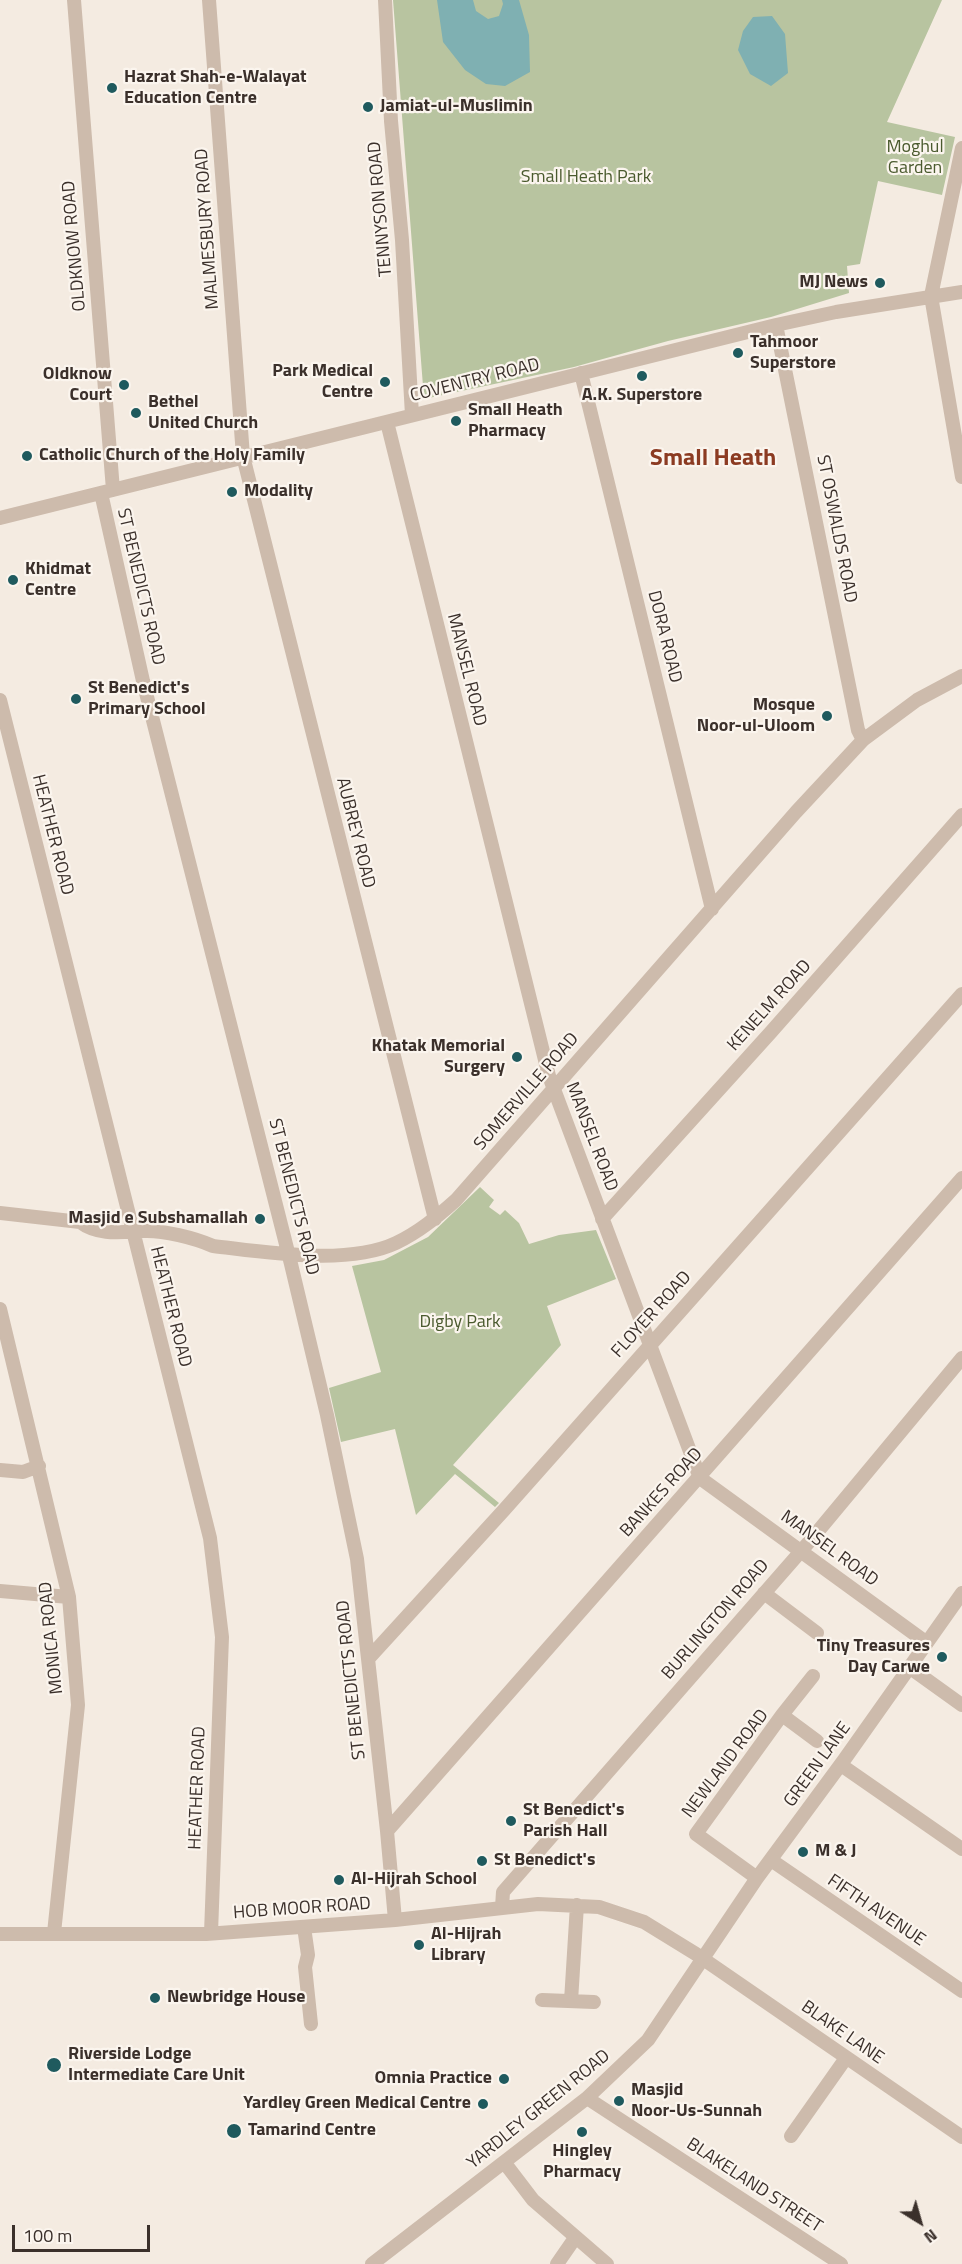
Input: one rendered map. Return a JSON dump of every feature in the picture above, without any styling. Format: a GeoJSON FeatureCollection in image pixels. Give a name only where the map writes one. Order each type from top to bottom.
{"type":"FeatureCollection","features":[{"type":"Feature","properties":{"kind":"street","name":"OLDKNOW ROAD"},"geometry":{"type":"LineString","coordinates":[[74,0],[107,491]]}},
{"type":"Feature","properties":{"kind":"street","name":"MALMESBURY ROAD"},"geometry":{"type":"LineString","coordinates":[[209,0],[243,456]]}},
{"type":"Feature","properties":{"kind":"street","name":"TENNYSON ROAD"},"geometry":{"type":"LineString","coordinates":[[384,0],[391,121],[402,240],[412,415]]}},
{"type":"Feature","properties":{"kind":"street"},"geometry":{"type":"LineString","coordinates":[[962,148],[931,296],[962,477]]}},
{"type":"Feature","properties":{"kind":"street","name":"COVENTRY ROAD"},"geometry":{"type":"LineString","coordinates":[[0,518],[776,325],[836,312],[962,292]]}},
{"type":"Feature","properties":{"kind":"street","name":"ST OSWALDS ROAD"},"geometry":{"type":"LineString","coordinates":[[776,325],[858,730],[863,740]]}},
{"type":"Feature","properties":{"kind":"street","name":"DORA ROAD"},"geometry":{"type":"LineString","coordinates":[[581,373],[712,909]]}},
{"type":"Feature","properties":{"kind":"street","name":"MANSEL ROAD"},"geometry":{"type":"LineString","coordinates":[[387,422],[553,1089],[700,1478],[927,1643]]}},
{"type":"Feature","properties":{"kind":"street","name":"AUBREY ROAD"},"geometry":{"type":"LineString","coordinates":[[243,456],[435,1219]]}},
{"type":"Feature","properties":{"kind":"street","name":"ST BENEDICTS ROAD"},"geometry":{"type":"LineString","coordinates":[[107,491],[143,681],[289,1255],[327,1415],[357,1559],[395,1920]]}},
{"type":"Feature","properties":{"kind":"street","name":"SOMERVILLE ROAD"},"geometry":{"type":"LineString","coordinates":[[0,1213],[80,1222],[90,1230],[133,1233],[145,1231],[202,1240],[213,1246],[289,1255],[335,1255],[394,1244],[435,1219],[456,1200],[796,812],[863,740],[917,700],[962,676]]}},
{"type":"Feature","properties":{"kind":"street","name":"HEATHER ROAD"},"geometry":{"type":"LineString","coordinates":[[0,699],[210,1538],[222,1637],[211,1933]]}},
{"type":"Feature","properties":{"kind":"street","name":"KENELM ROAD"},"geometry":{"type":"LineString","coordinates":[[602,1219],[962,815]]}},
{"type":"Feature","properties":{"kind":"street","name":"FLOYER ROAD"},"geometry":{"type":"LineString","coordinates":[[368,1659],[504,1510],[962,994]]}},
{"type":"Feature","properties":{"kind":"street","name":"BANKES ROAD"},"geometry":{"type":"LineString","coordinates":[[387,1831],[962,1178]]}},
{"type":"Feature","properties":{"kind":"street","name":"MONICA ROAD"},"geometry":{"type":"LineString","coordinates":[[0,1309],[69,1597],[78,1705],[54,1933]]}},
{"type":"Feature","properties":{"kind":"street","name":"BURLINGTON ROAD"},"geometry":{"type":"LineString","coordinates":[[502,1907],[503,1892],[764,1593],[962,1358]]}},
{"type":"Feature","properties":{"kind":"street"},"geometry":{"type":"LineString","coordinates":[[0,1470],[23,1472],[39,1466]]}},
{"type":"Feature","properties":{"kind":"street"},"geometry":{"type":"LineString","coordinates":[[0,1591],[69,1597]]}},
{"type":"Feature","properties":{"kind":"street"},"geometry":{"type":"LineString","coordinates":[[764,1593],[817,1633]]}},
{"type":"Feature","properties":{"kind":"street","name":"GREEN LANE"},"geometry":{"type":"LineString","coordinates":[[702,1958],[962,1593]]}},
{"type":"Feature","properties":{"kind":"street"},"geometry":{"type":"LineString","coordinates":[[909,1667],[962,1705]]}},
{"type":"Feature","properties":{"kind":"street"},"geometry":{"type":"LineString","coordinates":[[782,1715],[813,1676]]}},
{"type":"Feature","properties":{"kind":"street","name":"NEWLAND ROAD"},"geometry":{"type":"LineString","coordinates":[[757,1878],[696,1834],[782,1715],[817,1741]]}},
{"type":"Feature","properties":{"kind":"street"},"geometry":{"type":"LineString","coordinates":[[841,1765],[962,1849]]}},
{"type":"Feature","properties":{"kind":"street","name":"FIFTH AVENUE"},"geometry":{"type":"LineString","coordinates":[[771,1860],[962,1991]]}},
{"type":"Feature","properties":{"kind":"street","name":"HOB MOOR ROAD"},"geometry":{"type":"LineString","coordinates":[[0,1934],[211,1933],[395,1920],[538,1904],[577,1905],[599,1907],[644,1922],[702,1958]]}},
{"type":"Feature","properties":{"kind":"street"},"geometry":{"type":"LineString","coordinates":[[571,2001],[577,1905]]}},
{"type":"Feature","properties":{"kind":"street"},"geometry":{"type":"LineString","coordinates":[[304,1927],[308,1955],[305,1967],[311,2025]]}},
{"type":"Feature","properties":{"kind":"street","name":"BLAKE LANE"},"geometry":{"type":"LineString","coordinates":[[702,1958],[962,2137]]}},
{"type":"Feature","properties":{"kind":"street","name":"YARDLEY GREEN ROAD"},"geometry":{"type":"LineString","coordinates":[[372,2264],[587,2098],[648,2040],[702,1958]]}},
{"type":"Feature","properties":{"kind":"street"},"geometry":{"type":"LineString","coordinates":[[542,2000],[594,2002]]}},
{"type":"Feature","properties":{"kind":"street"},"geometry":{"type":"LineString","coordinates":[[791,2136],[846,2058]]}},
{"type":"Feature","properties":{"kind":"street","name":"BLAKELAND STREET"},"geometry":{"type":"LineString","coordinates":[[587,2098],[841,2264]]}},
{"type":"Feature","properties":{"kind":"street"},"geometry":{"type":"LineString","coordinates":[[504,2162],[532,2200],[607,2264]]}},
{"type":"Feature","properties":{"kind":"street"},"geometry":{"type":"LineString","coordinates":[[557,2264],[575,2238]]}},
{"type":"Feature","properties":{"kind":"green space","name":"Small Heath Park"},"geometry":{"type":"Polygon","coordinates":[[[393,0],[942,0],[887,122],[955,137],[942,195],[878,181],[860,264],[847,266],[849,293],[771,317],[668,341],[574,367],[424,399],[393,0]]]}},
{"type":"Feature","properties":{"kind":"green space","name":"Digby Park"},"geometry":{"type":"Polygon","coordinates":[[[480,1187],[494,1200],[489,1207],[500,1215],[505,1210],[519,1223],[529,1244],[559,1235],[596,1230],[616,1279],[547,1306],[561,1345],[453,1465],[499,1503],[495,1507],[455,1474],[416,1515],[395,1429],[341,1442],[329,1388],[381,1372],[352,1266],[384,1260],[428,1237],[480,1187]]]}},
{"type":"Feature","properties":{"kind":"water"},"geometry":{"type":"Polygon","coordinates":[[[437,0],[473,0],[476,11],[488,19],[499,16],[502,0],[519,0],[529,35],[530,72],[505,86],[486,84],[465,70],[443,42],[437,0]]]}},
{"type":"Feature","properties":{"kind":"water"},"geometry":{"type":"Polygon","coordinates":[[[772,16],[785,34],[788,73],[771,86],[750,74],[738,50],[743,31],[753,17],[772,16]]]}},
{"type":"Feature","properties":{"kind":"place","name":"Hazrat Shah-e-Walayat Education Centre"},"geometry":{"type":"Point","coordinates":[112,88]}},
{"type":"Feature","properties":{"kind":"place","name":"Jamiat-ul-Muslimin"},"geometry":{"type":"Point","coordinates":[368,107]}},
{"type":"Feature","properties":{"kind":"place","name":"MJ News"},"geometry":{"type":"Point","coordinates":[880,283]}},
{"type":"Feature","properties":{"kind":"place","name":"Tahmoor Superstore"},"geometry":{"type":"Point","coordinates":[738,353]}},
{"type":"Feature","properties":{"kind":"place","name":"A.K. Superstore"},"geometry":{"type":"Point","coordinates":[642,376]}},
{"type":"Feature","properties":{"kind":"place","name":"Park Medical Centre"},"geometry":{"type":"Point","coordinates":[385,382]}},
{"type":"Feature","properties":{"kind":"place","name":"Oldknow Court"},"geometry":{"type":"Point","coordinates":[124,385]}},
{"type":"Feature","properties":{"kind":"place","name":"Bethel United Church"},"geometry":{"type":"Point","coordinates":[136,413]}},
{"type":"Feature","properties":{"kind":"place","name":"Small Heath Pharmacy"},"geometry":{"type":"Point","coordinates":[456,421]}},
{"type":"Feature","properties":{"kind":"place","name":"Catholic Church of the Holy Family"},"geometry":{"type":"Point","coordinates":[27,456]}},
{"type":"Feature","properties":{"kind":"place","name":"Modality"},"geometry":{"type":"Point","coordinates":[232,492]}},
{"type":"Feature","properties":{"kind":"place","name":"Khidmat Centre"},"geometry":{"type":"Point","coordinates":[13,580]}},
{"type":"Feature","properties":{"kind":"place","name":"St Benedict's Primary School"},"geometry":{"type":"Point","coordinates":[76,699]}},
{"type":"Feature","properties":{"kind":"place","name":"Mosque Noor-ul-Uloom"},"geometry":{"type":"Point","coordinates":[827,716]}},
{"type":"Feature","properties":{"kind":"place","name":"Khatak Memorial Surgery"},"geometry":{"type":"Point","coordinates":[517,1057]}},
{"type":"Feature","properties":{"kind":"place","name":"Masjid e Subshamallah"},"geometry":{"type":"Point","coordinates":[260,1219]}},
{"type":"Feature","properties":{"kind":"place","name":"Tiny Treasures Day Carwe"},"geometry":{"type":"Point","coordinates":[942,1657]}},
{"type":"Feature","properties":{"kind":"place","name":"St Benedict's Parish Hall"},"geometry":{"type":"Point","coordinates":[511,1821]}},
{"type":"Feature","properties":{"kind":"place","name":"M & J"},"geometry":{"type":"Point","coordinates":[803,1852]}},
{"type":"Feature","properties":{"kind":"place","name":"St Benedict's"},"geometry":{"type":"Point","coordinates":[482,1861]}},
{"type":"Feature","properties":{"kind":"place","name":"Al-Hijrah School"},"geometry":{"type":"Point","coordinates":[339,1880]}},
{"type":"Feature","properties":{"kind":"place","name":"Al-Hijrah Library"},"geometry":{"type":"Point","coordinates":[419,1945]}},
{"type":"Feature","properties":{"kind":"place","name":"Newbridge House"},"geometry":{"type":"Point","coordinates":[155,1998]}},
{"type":"Feature","properties":{"kind":"place","name":"Riverside Lodge Intermediate Care Unit"},"geometry":{"type":"Point","coordinates":[54,2065]}},
{"type":"Feature","properties":{"kind":"place","name":"Omnia Practice"},"geometry":{"type":"Point","coordinates":[504,2079]}},
{"type":"Feature","properties":{"kind":"place","name":"Masjid Noor-Us-Sunnah"},"geometry":{"type":"Point","coordinates":[619,2101]}},
{"type":"Feature","properties":{"kind":"place","name":"Yardley Green Medical Centre"},"geometry":{"type":"Point","coordinates":[483,2104]}},
{"type":"Feature","properties":{"kind":"place","name":"Tamarind Centre"},"geometry":{"type":"Point","coordinates":[234,2131]}},
{"type":"Feature","properties":{"kind":"place","name":"Hingley Pharmacy"},"geometry":{"type":"Point","coordinates":[582,2132]}},
{"type":"Feature","properties":{"kind":"district","name":"Small Heath"},"geometry":{"type":"Point","coordinates":[713,459]}},
{"type":"Feature","properties":{"kind":"park label","name":"Moghul Garden"},"geometry":{"type":"Point","coordinates":[915,158]}}]}
